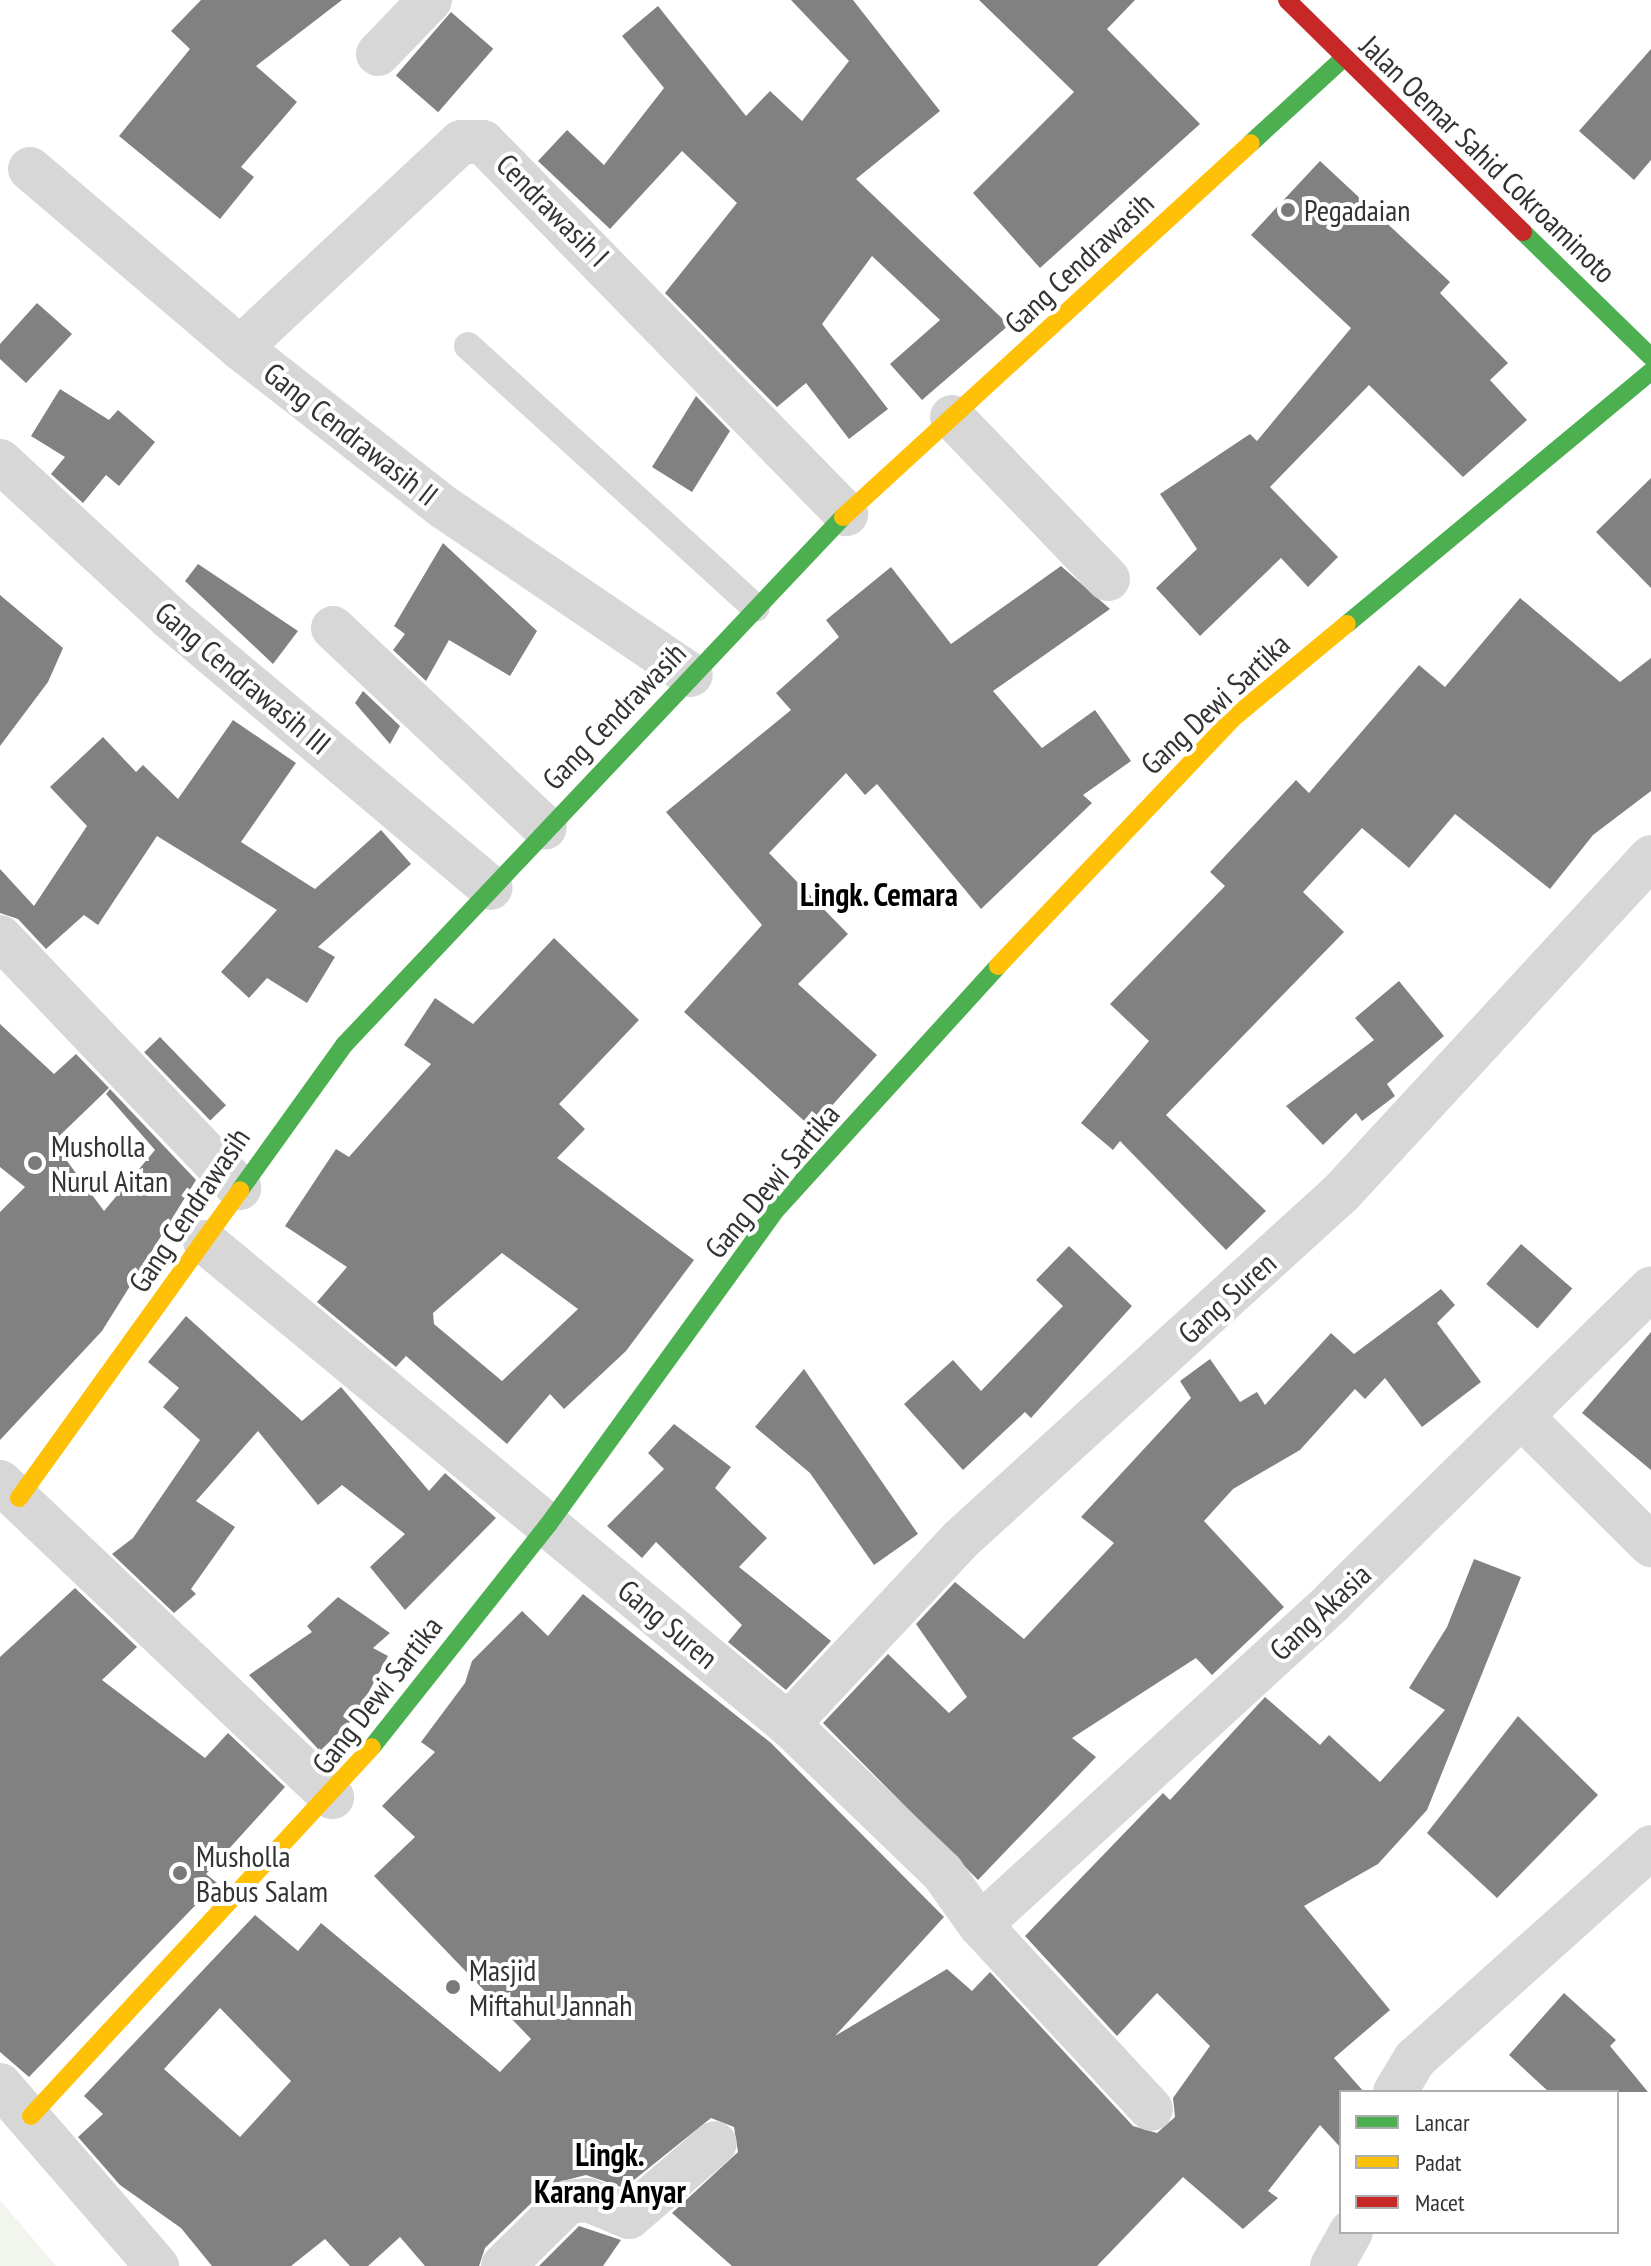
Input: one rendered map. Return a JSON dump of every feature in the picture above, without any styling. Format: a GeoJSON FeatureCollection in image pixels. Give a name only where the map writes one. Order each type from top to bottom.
{"type":"FeatureCollection","features":[{"type":"Feature","properties":{"kind":"street"},"geometry":{"type":"LineString","coordinates":[[378,54],[430,0]]}},
{"type":"Feature","properties":{"kind":"street","name":"Jalan Oemar Sahid Cokroaminoto"},"geometry":{"type":"LineString","coordinates":[[1287,0],[1651,357]]}},
{"type":"Feature","properties":{"kind":"street","name":"Gang Cendrawasih"},"geometry":{"type":"LineString","coordinates":[[10,1490],[205,1242],[239,1188],[345,1044],[545,828],[846,514],[1345,57]]}},
{"type":"Feature","properties":{"kind":"street","name":"Cendrawasih I"},"geometry":{"type":"LineString","coordinates":[[240,348],[461,142],[483,142],[846,514]]}},
{"type":"Feature","properties":{"kind":"street","name":"Gang Cendrawasih II"},"geometry":{"type":"LineString","coordinates":[[30,169],[240,348],[445,508],[691,675]]}},
{"type":"Feature","properties":{"kind":"street","name":"Gang Dewi Sartika"},"geometry":{"type":"LineString","coordinates":[[31,2116],[332,1797],[548,1525],[777,1209],[1070,887],[1232,719],[1651,372]]}},
{"type":"Feature","properties":{"kind":"street"},"geometry":{"type":"LineString","coordinates":[[952,417],[1108,579]]}},
{"type":"Feature","properties":{"kind":"street","name":"Gang Cendrawasih III"},"geometry":{"type":"LineString","coordinates":[[0,461],[170,618],[491,888]]}},
{"type":"Feature","properties":{"kind":"street"},"geometry":{"type":"LineString","coordinates":[[333,628],[545,828]]}},
{"type":"Feature","properties":{"kind":"street","name":"Gang Suren"},"geometry":{"type":"LineString","coordinates":[[788,1724],[960,1540],[1341,1193],[1651,857]]}},
{"type":"Feature","properties":{"kind":"street"},"geometry":{"type":"LineString","coordinates":[[0,937],[239,1188]]}},
{"type":"Feature","properties":{"kind":"street","name":"Gang Suren"},"geometry":{"type":"LineString","coordinates":[[205,1242],[788,1724],[942,1872],[980,1925],[1151,2109]]}},
{"type":"Feature","properties":{"kind":"street","name":"Gang Akasia"},"geometry":{"type":"LineString","coordinates":[[980,1925],[1522,1417],[1651,1288]]}},
{"type":"Feature","properties":{"kind":"street"},"geometry":{"type":"LineString","coordinates":[[1522,1417],[1651,1545]]}},
{"type":"Feature","properties":{"kind":"street"},"geometry":{"type":"LineString","coordinates":[[10,1490],[332,1797]]}},
{"type":"Feature","properties":{"kind":"street"},"geometry":{"type":"LineString","coordinates":[[1396,2090],[1415,2059],[1651,1847]]}},
{"type":"Feature","properties":{"kind":"street"},"geometry":{"type":"LineString","coordinates":[[0,2085],[31,2116],[157,2266]]}},
{"type":"Feature","properties":{"kind":"street"},"geometry":{"type":"LineString","coordinates":[[503,2266],[568,2202],[588,2200],[629,2217],[715,2143]]}},
{"type":"Feature","properties":{"kind":"street"},"geometry":{"type":"LineString","coordinates":[[1332,2266],[1350,2234]]}},
{"type":"Feature","properties":{"kind":"lane"},"geometry":{"type":"LineString","coordinates":[[468,346],[756,608]]}},
{"type":"Feature","properties":{"kind":"shaded area"},"geometry":{"type":"Polygon","coordinates":[[[0,2200],[56,2266],[0,2266],[0,2200]]]}},
{"type":"Feature","properties":{"kind":"building"},"geometry":{"type":"Polygon","coordinates":[[[201,0],[342,0],[256,66],[297,102],[241,167],[254,177],[220,219],[119,136],[190,49],[171,31],[201,0]]]}},
{"type":"Feature","properties":{"kind":"building"},"geometry":{"type":"Polygon","coordinates":[[[791,0],[853,0],[940,111],[856,179],[1009,325],[922,400],[890,364],[940,320],[872,256],[822,324],[888,409],[849,439],[806,383],[777,407],[665,293],[737,203],[682,151],[610,229],[538,161],[567,130],[604,165],[664,88],[622,36],[658,6],[746,116],[770,91],[802,121],[849,61],[791,0]]]}},
{"type":"Feature","properties":{"kind":"building"},"geometry":{"type":"Polygon","coordinates":[[[979,0],[1135,0],[1107,29],[1200,124],[1040,268],[973,193],[1074,92],[979,0]]]}},
{"type":"Feature","properties":{"kind":"building"},"geometry":{"type":"Polygon","coordinates":[[[451,12],[493,49],[438,112],[396,75],[451,12]]]}},
{"type":"Feature","properties":{"kind":"building"},"geometry":{"type":"Polygon","coordinates":[[[1651,49],[1651,160],[1634,180],[1579,131],[1651,49]]]}},
{"type":"Feature","properties":{"kind":"building"},"geometry":{"type":"Polygon","coordinates":[[[1320,161],[1450,282],[1440,293],[1508,363],[1490,380],[1527,420],[1463,477],[1369,385],[1270,487],[1338,557],[1308,587],[1281,558],[1200,636],[1156,588],[1197,549],[1160,494],[1250,434],[1257,441],[1351,328],[1251,235],[1320,161]]]}},
{"type":"Feature","properties":{"kind":"building"},"geometry":{"type":"Polygon","coordinates":[[[37,303],[72,334],[26,383],[0,359],[0,344],[37,303]]]}},
{"type":"Feature","properties":{"kind":"building"},"geometry":{"type":"Polygon","coordinates":[[[60,389],[109,420],[118,410],[155,442],[119,486],[106,475],[83,503],[51,474],[65,457],[31,436],[60,389]]]}},
{"type":"Feature","properties":{"kind":"building"},"geometry":{"type":"Polygon","coordinates":[[[696,396],[730,431],[692,492],[652,467],[696,396]]]}},
{"type":"Feature","properties":{"kind":"building"},"geometry":{"type":"Polygon","coordinates":[[[1651,478],[1651,588],[1596,532],[1651,478]]]}},
{"type":"Feature","properties":{"kind":"building"},"geometry":{"type":"Polygon","coordinates":[[[443,543],[537,631],[510,676],[449,640],[426,681],[393,650],[405,634],[394,626],[443,543]]]}},
{"type":"Feature","properties":{"kind":"building"},"geometry":{"type":"Polygon","coordinates":[[[198,564],[298,631],[273,664],[185,581],[198,564]]]}},
{"type":"Feature","properties":{"kind":"building"},"geometry":{"type":"Polygon","coordinates":[[[1061,566],[1110,609],[993,691],[1042,748],[1095,710],[1131,761],[1083,795],[1092,803],[981,909],[877,784],[865,795],[846,773],[769,853],[848,934],[798,984],[877,1055],[812,1128],[684,1012],[762,925],[666,812],[791,710],[776,693],[839,637],[826,620],[891,567],[951,644],[1061,566]]]}},
{"type":"Feature","properties":{"kind":"building"},"geometry":{"type":"Polygon","coordinates":[[[0,595],[63,648],[48,682],[0,746],[0,595]]]}},
{"type":"Feature","properties":{"kind":"building"},"geometry":{"type":"Polygon","coordinates":[[[1520,598],[1620,682],[1651,658],[1651,791],[1593,835],[1550,889],[1455,814],[1409,868],[1362,828],[1303,892],[1344,932],[1166,1115],[1266,1211],[1226,1250],[1120,1141],[1113,1150],[1081,1123],[1149,1041],[1110,1004],[1225,886],[1210,872],[1296,780],[1309,793],[1419,665],[1445,687],[1520,598]]]}},
{"type":"Feature","properties":{"kind":"building"},"geometry":{"type":"Polygon","coordinates":[[[363,691],[400,726],[390,744],[355,703],[363,691]]]}},
{"type":"Feature","properties":{"kind":"building"},"geometry":{"type":"Polygon","coordinates":[[[233,720],[296,763],[241,842],[315,889],[381,830],[411,864],[318,947],[335,957],[307,1003],[267,978],[249,998],[221,972],[277,910],[157,836],[98,925],[84,915],[46,949],[18,919],[0,913],[0,869],[34,906],[87,826],[50,787],[103,737],[136,772],[143,765],[178,799],[233,720]]]}},
{"type":"Feature","properties":{"kind":"building"},"geometry":{"type":"Polygon","coordinates":[[[554,938],[639,1020],[559,1104],[585,1129],[557,1158],[694,1260],[626,1351],[564,1409],[550,1394],[507,1444],[406,1356],[396,1367],[317,1302],[347,1267],[285,1226],[336,1149],[349,1157],[431,1064],[404,1045],[435,998],[473,1024],[554,938]],[[502,1253],[433,1313],[434,1324],[502,1381],[578,1309],[502,1253]]]}},
{"type":"Feature","properties":{"kind":"building"},"geometry":{"type":"Polygon","coordinates":[[[1399,981],[1444,1036],[1387,1084],[1395,1096],[1362,1121],[1356,1113],[1323,1145],[1286,1106],[1374,1040],[1355,1018],[1399,981]]]}},
{"type":"Feature","properties":{"kind":"building"},"geometry":{"type":"Polygon","coordinates":[[[0,1024],[54,1074],[76,1054],[109,1088],[53,1142],[104,1211],[155,1150],[106,1094],[110,1089],[196,1180],[102,1331],[0,1440],[0,1212],[25,1187],[0,1167],[0,1024]]]}},
{"type":"Feature","properties":{"kind":"building"},"geometry":{"type":"Polygon","coordinates":[[[160,1037],[226,1105],[210,1121],[144,1052],[160,1037]]]}},
{"type":"Feature","properties":{"kind":"building"},"geometry":{"type":"Polygon","coordinates":[[[1521,1244],[1572,1289],[1538,1329],[1486,1284],[1521,1244]]]}},
{"type":"Feature","properties":{"kind":"building"},"geometry":{"type":"Polygon","coordinates":[[[1069,1246],[1132,1306],[1031,1418],[1025,1412],[963,1470],[904,1404],[953,1360],[981,1391],[1063,1306],[1036,1280],[1069,1246]]]}},
{"type":"Feature","properties":{"kind":"building"},"geometry":{"type":"Polygon","coordinates":[[[1441,1289],[1455,1305],[1437,1323],[1481,1382],[1422,1427],[1385,1378],[1365,1399],[1355,1389],[1300,1450],[1233,1489],[1204,1521],[1284,1607],[1212,1675],[1196,1658],[1072,1738],[1096,1757],[978,1880],[823,1723],[888,1654],[949,1713],[967,1697],[916,1624],[955,1582],[1024,1639],[1114,1543],[1081,1517],[1191,1398],[1180,1381],[1210,1359],[1240,1402],[1257,1392],[1265,1405],[1331,1333],[1354,1354],[1441,1289]]]}},
{"type":"Feature","properties":{"kind":"building"},"geometry":{"type":"Polygon","coordinates":[[[186,1316],[302,1421],[341,1387],[429,1491],[445,1473],[496,1518],[405,1610],[370,1567],[405,1534],[342,1485],[318,1505],[258,1431],[196,1501],[235,1527],[191,1589],[196,1594],[174,1613],[112,1554],[133,1538],[200,1440],[163,1407],[179,1388],[148,1362],[186,1316]]]}},
{"type":"Feature","properties":{"kind":"building"},"geometry":{"type":"Polygon","coordinates":[[[1651,1332],[1651,1470],[1582,1413],[1651,1332]]]}},
{"type":"Feature","properties":{"kind":"building"},"geometry":{"type":"Polygon","coordinates":[[[804,1369],[918,1534],[874,1565],[810,1473],[755,1427],[804,1369]]]}},
{"type":"Feature","properties":{"kind":"building"},"geometry":{"type":"Polygon","coordinates":[[[674,1424],[731,1467],[715,1488],[767,1538],[739,1567],[831,1641],[786,1690],[728,1642],[742,1625],[656,1542],[642,1558],[607,1526],[664,1469],[648,1453],[674,1424]]]}},
{"type":"Feature","properties":{"kind":"building"},"geometry":{"type":"Polygon","coordinates":[[[1474,1559],[1521,1577],[1427,1810],[1378,1864],[1304,1906],[1390,2010],[1334,2058],[1362,2090],[1339,2090],[1339,2146],[1320,2125],[1268,2191],[1278,2198],[1243,2229],[1183,2177],[1097,2266],[732,2266],[672,2213],[738,2152],[734,2127],[711,2118],[624,2188],[586,2175],[551,2184],[485,2248],[479,2266],[425,2266],[400,2237],[368,2266],[350,2266],[325,2239],[291,2266],[212,2266],[181,2228],[120,2185],[78,2137],[103,2114],[84,2096],[255,1915],[298,1951],[321,1923],[500,2072],[531,2039],[374,1876],[415,1837],[382,1806],[435,1752],[421,1742],[465,1683],[472,1661],[522,1611],[548,1636],[583,1594],[771,1743],[944,1917],[835,2036],[947,1969],[972,1991],[990,1972],[1133,2126],[1157,2133],[1175,2117],[1173,2098],[1210,2046],[1157,1993],[1117,2036],[1025,1936],[1163,1793],[1170,1800],[1265,1697],[1320,1745],[1329,1735],[1380,1782],[1445,1710],[1409,1688],[1447,1627],[1474,1559]],[[220,2008],[164,2069],[240,2137],[291,2081],[220,2008]]]}},
{"type":"Feature","properties":{"kind":"building"},"geometry":{"type":"Polygon","coordinates":[[[75,1588],[137,1647],[102,1680],[205,1758],[228,1733],[285,1787],[206,1874],[217,1883],[29,2077],[0,2052],[0,1657],[75,1588]]]}},
{"type":"Feature","properties":{"kind":"building"},"geometry":{"type":"Polygon","coordinates":[[[338,1597],[390,1633],[373,1648],[388,1656],[356,1716],[320,1751],[249,1675],[312,1632],[307,1626],[338,1597]]]}},
{"type":"Feature","properties":{"kind":"building"},"geometry":{"type":"Polygon","coordinates":[[[1518,1716],[1598,1795],[1497,1898],[1427,1833],[1518,1716]]]}},
{"type":"Feature","properties":{"kind":"building"},"geometry":{"type":"Polygon","coordinates":[[[1564,1993],[1616,2040],[1610,2046],[1648,2092],[1547,2090],[1509,2055],[1564,1993]]]}},
{"type":"Feature","properties":{"kind":"building"},"geometry":{"type":"Polygon","coordinates":[[[579,2226],[621,2240],[603,2266],[539,2266],[579,2226]]]}},
{"type":"Feature","properties":{"kind":"traffic: fast"},"geometry":{"type":"LineString","coordinates":[[1251,143],[1345,57]]}},
{"type":"Feature","properties":{"kind":"traffic: fast"},"geometry":{"type":"LineString","coordinates":[[1523,232],[1651,357]]}},
{"type":"Feature","properties":{"kind":"traffic: fast"},"geometry":{"type":"LineString","coordinates":[[1347,624],[1651,372]]}},
{"type":"Feature","properties":{"kind":"traffic: fast"},"geometry":{"type":"LineString","coordinates":[[240,1190],[345,1044],[843,517]]}},
{"type":"Feature","properties":{"kind":"traffic: fast"},"geometry":{"type":"LineString","coordinates":[[372,1747],[548,1525],[777,1209],[998,966]]}},
{"type":"Feature","properties":{"kind":"traffic: slow"},"geometry":{"type":"LineString","coordinates":[[843,517],[1251,143]]}},
{"type":"Feature","properties":{"kind":"traffic: slow"},"geometry":{"type":"LineString","coordinates":[[998,966],[1232,719],[1347,624]]}},
{"type":"Feature","properties":{"kind":"traffic: slow"},"geometry":{"type":"LineString","coordinates":[[19,1498],[240,1190]]}},
{"type":"Feature","properties":{"kind":"traffic: slow"},"geometry":{"type":"LineString","coordinates":[[31,2116],[372,1747]]}},
{"type":"Feature","properties":{"kind":"traffic: jam"},"geometry":{"type":"LineString","coordinates":[[1287,0],[1523,232]]}},
{"type":"Feature","properties":{"kind":"place","name":"Pegadaian"},"geometry":{"type":"Point","coordinates":[1288,210]}},
{"type":"Feature","properties":{"kind":"place","name":"Musholla Nurul Aitan"},"geometry":{"type":"Point","coordinates":[35,1163]}},
{"type":"Feature","properties":{"kind":"place","name":"Musholla Babus Salam"},"geometry":{"type":"Point","coordinates":[180,1873]}},
{"type":"Feature","properties":{"kind":"place","name":"Masjid Miftahul Jannah"},"geometry":{"type":"Point","coordinates":[453,1987]}},
{"type":"Feature","properties":{"kind":"district","name":"Lingk. Cemara"},"geometry":{"type":"Point","coordinates":[879,894]}},
{"type":"Feature","properties":{"kind":"district","name":"Lingk. Karang Anyar"},"geometry":{"type":"Point","coordinates":[610,2174]}}]}
